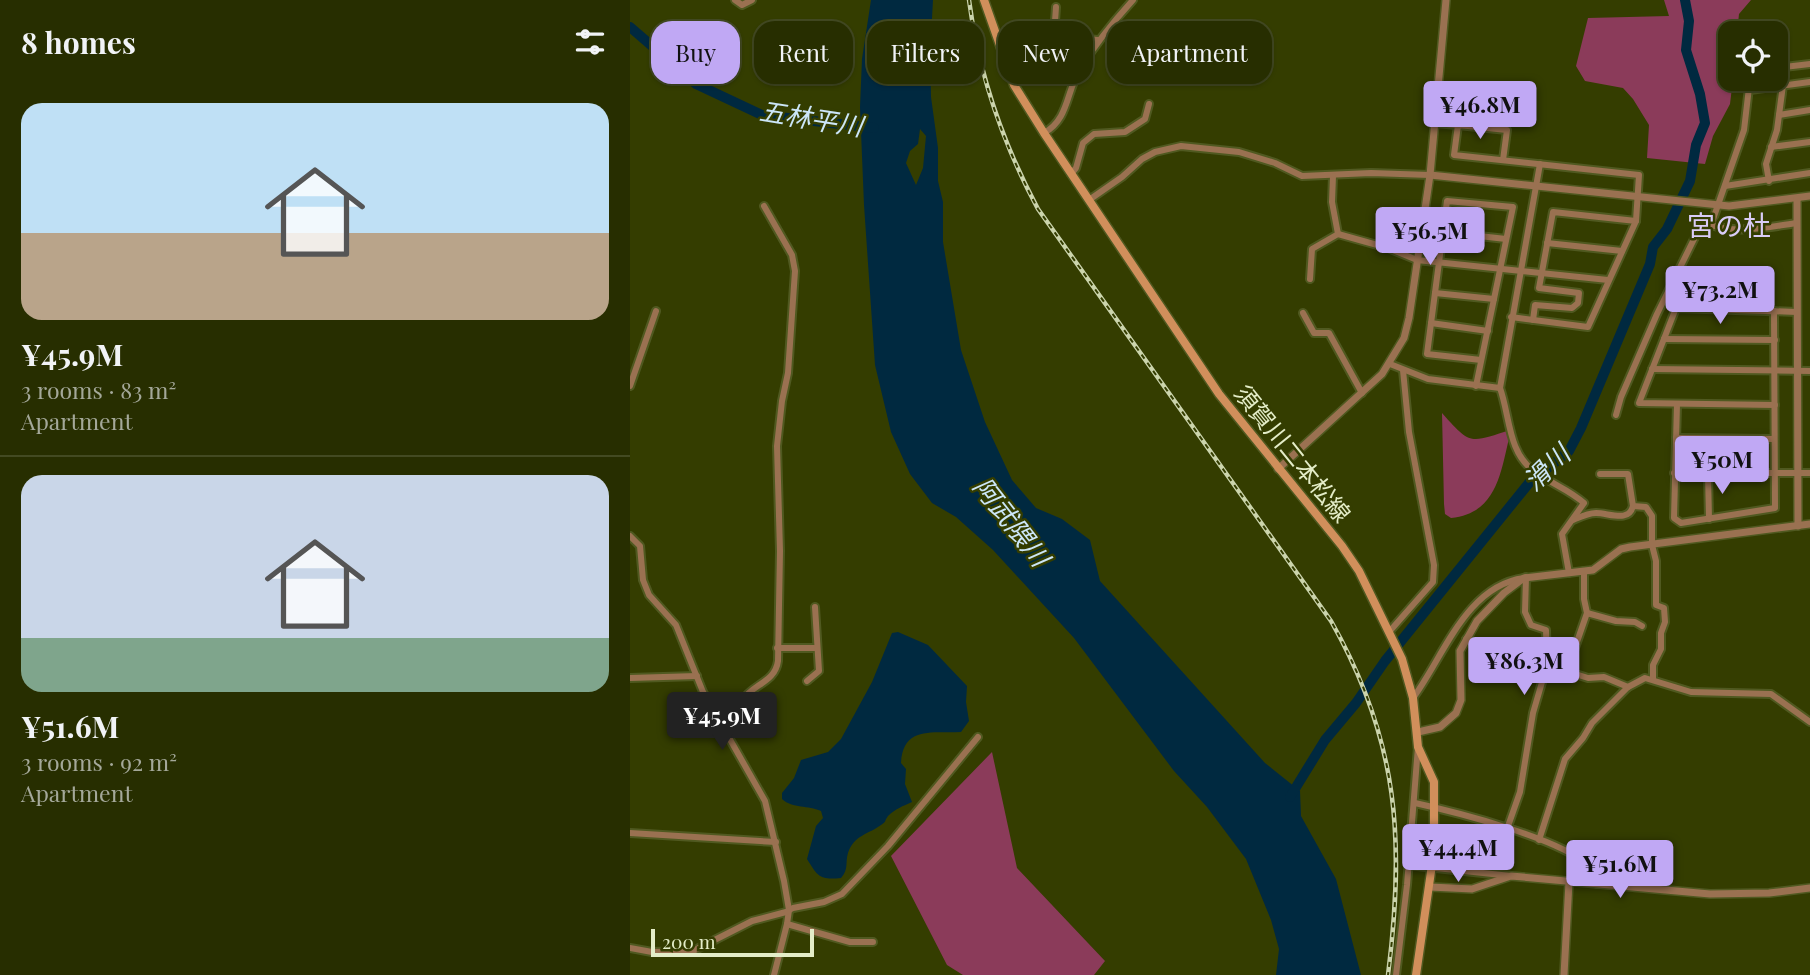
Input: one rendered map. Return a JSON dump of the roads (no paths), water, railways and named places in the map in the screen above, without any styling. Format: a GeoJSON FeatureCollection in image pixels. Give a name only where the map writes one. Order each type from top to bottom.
{"type":"FeatureCollection","features":[{"type":"Feature","properties":{"kind":"main road","name":"須賀川二本松線"},"geometry":{"type":"LineString","coordinates":[[984,0],[1014,85],[1044,133],[1219,394],[1342,546],[1359,571],[1402,659],[1413,698],[1418,747],[1434,782],[1436,807],[1430,887],[1416,975]]}},
{"type":"Feature","properties":{"kind":"street"},"geometry":{"type":"LineString","coordinates":[[735,0],[742,5],[752,0]]}},
{"type":"Feature","properties":{"kind":"street"},"geometry":{"type":"LineString","coordinates":[[1044,133],[1056,127],[1077,73],[1098,40],[1133,0]]}},
{"type":"Feature","properties":{"kind":"street"},"geometry":{"type":"LineString","coordinates":[[1278,469],[1390,364],[1404,338],[1430,175],[1446,0]]}},
{"type":"Feature","properties":{"kind":"street"},"geometry":{"type":"LineString","coordinates":[[1056,8],[1054,36],[1098,40]]}},
{"type":"Feature","properties":{"kind":"street"},"geometry":{"type":"LineString","coordinates":[[1788,67],[1810,64]]}},
{"type":"Feature","properties":{"kind":"street"},"geometry":{"type":"LineString","coordinates":[[1788,84],[1810,82]]}},
{"type":"Feature","properties":{"kind":"street"},"geometry":{"type":"LineString","coordinates":[[1711,225],[1744,130],[1750,91]]}},
{"type":"Feature","properties":{"kind":"street"},"geometry":{"type":"LineString","coordinates":[[1769,181],[1766,164],[1782,91]]}},
{"type":"Feature","properties":{"kind":"street"},"geometry":{"type":"LineString","coordinates":[[1072,174],[1083,144],[1094,134],[1125,132],[1145,119],[1149,104]]}},
{"type":"Feature","properties":{"kind":"street"},"geometry":{"type":"LineString","coordinates":[[1779,115],[1810,110]]}},
{"type":"Feature","properties":{"kind":"street"},"geometry":{"type":"LineString","coordinates":[[1435,123],[1507,130],[1503,160]]}},
{"type":"Feature","properties":{"kind":"street"},"geometry":{"type":"LineString","coordinates":[[1458,125],[1454,155],[1639,175],[1636,220],[1588,327],[1511,317]]}},
{"type":"Feature","properties":{"kind":"street"},"geometry":{"type":"LineString","coordinates":[[1771,147],[1810,142]]}},
{"type":"Feature","properties":{"kind":"street"},"geometry":{"type":"LineString","coordinates":[[1089,200],[1142,159],[1155,152],[1181,146],[1239,152],[1275,163],[1302,176],[1371,173],[1430,175],[1718,205],[1810,196]]}},
{"type":"Feature","properties":{"kind":"street"},"geometry":{"type":"LineString","coordinates":[[1540,164],[1500,388],[1516,450],[1523,461],[1535,472],[1584,503],[1562,534],[1569,573]]}},
{"type":"Feature","properties":{"kind":"street"},"geometry":{"type":"LineString","coordinates":[[1726,186],[1810,173]]}},
{"type":"Feature","properties":{"kind":"street"},"geometry":{"type":"LineString","coordinates":[[1333,176],[1332,202],[1338,234]]}},
{"type":"Feature","properties":{"kind":"street"},"geometry":{"type":"LineString","coordinates":[[1797,199],[1798,526]]}},
{"type":"Feature","properties":{"kind":"street"},"geometry":{"type":"LineString","coordinates":[[1476,386],[1513,207],[1447,201],[1427,354],[1481,360]]}},
{"type":"Feature","properties":{"kind":"street"},"geometry":{"type":"LineString","coordinates":[[729,737],[735,730],[744,698],[776,671],[778,648],[780,551],[777,446],[788,373],[795,271],[792,255],[764,206]]}},
{"type":"Feature","properties":{"kind":"street"},"geometry":{"type":"LineString","coordinates":[[1533,320],[1535,305],[1572,308],[1578,303],[1579,293],[1539,288],[1553,212],[1636,220]]}},
{"type":"Feature","properties":{"kind":"street"},"geometry":{"type":"LineString","coordinates":[[1616,415],[1633,367],[1700,227],[1711,225],[1731,229],[1754,229],[1797,223]]}},
{"type":"Feature","properties":{"kind":"street"},"geometry":{"type":"LineString","coordinates":[[1443,232],[1506,239]]}},
{"type":"Feature","properties":{"kind":"street"},"geometry":{"type":"LineString","coordinates":[[1310,279],[1312,249],[1338,234],[1388,248],[1417,260],[1608,280]]}},
{"type":"Feature","properties":{"kind":"street"},"geometry":{"type":"LineString","coordinates":[[1547,243],[1622,251]]}},
{"type":"Feature","properties":{"kind":"street"},"geometry":{"type":"LineString","coordinates":[[1435,293],[1494,299]]}},
{"type":"Feature","properties":{"kind":"street"},"geometry":{"type":"LineString","coordinates":[[1775,405],[1639,403],[1676,308],[1797,312]]}},
{"type":"Feature","properties":{"kind":"street"},"geometry":{"type":"LineString","coordinates":[[630,386],[656,311]]}},
{"type":"Feature","properties":{"kind":"street"},"geometry":{"type":"LineString","coordinates":[[1677,404],[1674,518],[1681,523],[1775,509],[1774,311]]}},
{"type":"Feature","properties":{"kind":"street"},"geometry":{"type":"LineString","coordinates":[[1304,313],[1314,332],[1329,333],[1362,393]]}},
{"type":"Feature","properties":{"kind":"street"},"geometry":{"type":"LineString","coordinates":[[1431,323],[1488,331]]}},
{"type":"Feature","properties":{"kind":"street"},"geometry":{"type":"LineString","coordinates":[[1664,338],[1775,340]]}},
{"type":"Feature","properties":{"kind":"street"},"geometry":{"type":"LineString","coordinates":[[1390,364],[1429,379],[1500,388]]}},
{"type":"Feature","properties":{"kind":"street"},"geometry":{"type":"LineString","coordinates":[[1652,369],[1810,371]]}},
{"type":"Feature","properties":{"kind":"street"},"geometry":{"type":"LineString","coordinates":[[1390,634],[1433,582],[1434,576],[1405,410],[1403,370]]}},
{"type":"Feature","properties":{"kind":"street"},"geometry":{"type":"LineString","coordinates":[[1676,438],[1774,439]]}},
{"type":"Feature","properties":{"kind":"street"},"geometry":{"type":"LineString","coordinates":[[1674,473],[1810,473]]}},
{"type":"Feature","properties":{"kind":"street"},"geometry":{"type":"LineString","coordinates":[[1708,473],[1709,519]]}},
{"type":"Feature","properties":{"kind":"street"},"geometry":{"type":"LineString","coordinates":[[1571,521],[1597,512],[1618,516],[1632,512],[1628,474],[1600,474]]}},
{"type":"Feature","properties":{"kind":"street"},"geometry":{"type":"LineString","coordinates":[[1633,506],[1646,508],[1653,516],[1656,605],[1664,608],[1661,649],[1654,665],[1653,679]]}},
{"type":"Feature","properties":{"kind":"street"},"geometry":{"type":"LineString","coordinates":[[1413,698],[1449,639],[1478,603],[1485,595],[1510,580],[1598,568],[1622,549],[1810,524]]}},
{"type":"Feature","properties":{"kind":"street"},"geometry":{"type":"LineString","coordinates":[[630,536],[640,546],[643,580],[649,595],[676,625],[703,692],[763,795],[776,842],[789,910],[774,975]]}},
{"type":"Feature","properties":{"kind":"street"},"geometry":{"type":"LineString","coordinates":[[1565,671],[1587,613],[1584,571]]}},
{"type":"Feature","properties":{"kind":"street"},"geometry":{"type":"LineString","coordinates":[[1418,732],[1440,727],[1456,713],[1461,691],[1459,659],[1466,639],[1487,610],[1525,577]]}},
{"type":"Feature","properties":{"kind":"street"},"geometry":{"type":"LineString","coordinates":[[1507,829],[1520,792],[1533,713],[1547,665],[1546,630],[1531,625],[1525,612],[1525,577]]}},
{"type":"Feature","properties":{"kind":"street"},"geometry":{"type":"LineString","coordinates":[[807,681],[818,673],[815,607]]}},
{"type":"Feature","properties":{"kind":"street"},"geometry":{"type":"LineString","coordinates":[[1587,613],[1616,621],[1635,622],[1642,626]]}},
{"type":"Feature","properties":{"kind":"street"},"geometry":{"type":"LineString","coordinates":[[1466,639],[1527,662],[1547,665],[1588,678],[1604,677],[1628,687]]}},
{"type":"Feature","properties":{"kind":"street"},"geometry":{"type":"LineString","coordinates":[[778,648],[817,649]]}},
{"type":"Feature","properties":{"kind":"street"},"geometry":{"type":"LineString","coordinates":[[630,678],[696,676]]}},
{"type":"Feature","properties":{"kind":"street"},"geometry":{"type":"LineString","coordinates":[[1539,840],[1565,758],[1592,723],[1636,681],[1653,679],[1691,692],[1771,694],[1810,722]]}},
{"type":"Feature","properties":{"kind":"street"},"geometry":{"type":"LineString","coordinates":[[630,948],[652,952],[693,951],[752,921],[830,901],[849,890],[978,737]]}},
{"type":"Feature","properties":{"kind":"street"},"geometry":{"type":"LineString","coordinates":[[1396,975],[1415,803],[1418,747]]}},
{"type":"Feature","properties":{"kind":"street"},"geometry":{"type":"LineString","coordinates":[[1415,803],[1453,811],[1539,840],[1579,859],[1595,874],[1597,884]]}},
{"type":"Feature","properties":{"kind":"street"},"geometry":{"type":"LineString","coordinates":[[630,833],[776,842]]}},
{"type":"Feature","properties":{"kind":"street"},"geometry":{"type":"LineString","coordinates":[[1408,865],[1731,895],[1810,888]]}},
{"type":"Feature","properties":{"kind":"street"},"geometry":{"type":"LineString","coordinates":[[1430,887],[1472,890],[1511,876]]}},
{"type":"Feature","properties":{"kind":"street"},"geometry":{"type":"LineString","coordinates":[[1564,975],[1569,882]]}},
{"type":"Feature","properties":{"kind":"street"},"geometry":{"type":"LineString","coordinates":[[787,925],[850,942],[873,942]]}},
{"type":"Feature","properties":{"kind":"water"},"geometry":{"type":"Polygon","coordinates":[[[871,0],[933,0],[932,21],[868,21],[871,0]]]}},
{"type":"Feature","properties":{"kind":"water","name":"阿武隈川"},"geometry":{"type":"Polygon","coordinates":[[[867,26],[867,84],[931,84],[938,148],[938,181],[943,202],[943,242],[961,350],[985,422],[1012,480],[1036,508],[1062,519],[1090,540],[1100,581],[1265,763],[1300,791],[1301,816],[1336,879],[1361,975],[1276,975],[1279,949],[1271,920],[1246,859],[1207,807],[1174,771],[1074,638],[993,550],[956,517],[932,503],[910,474],[891,432],[875,365],[860,107],[862,59],[867,26]],[[920,129],[918,144],[910,151],[906,163],[916,185],[923,168],[926,136],[920,129]]]}},
{"type":"Feature","properties":{"kind":"water"},"geometry":{"type":"Polygon","coordinates":[[[898,632],[928,645],[967,686],[969,721],[961,732],[922,734],[907,742],[901,763],[906,769],[905,784],[912,802],[893,811],[885,822],[854,842],[841,878],[824,878],[807,859],[816,826],[823,818],[821,811],[786,802],[782,799],[782,793],[794,778],[801,760],[828,752],[841,739],[872,682],[892,633],[898,632]]]}},
{"type":"Feature","properties":{"kind":"waterway","name":"滑川"},"geometry":{"type":"LineString","coordinates":[[1290,797],[1325,740],[1356,703],[1385,661],[1529,483],[1569,451],[1581,428],[1650,264],[1653,247],[1667,229],[1690,181],[1696,145],[1705,123],[1700,94],[1686,50],[1689,21],[1685,0]]}},
{"type":"Feature","properties":{"kind":"waterway","name":"五林平川"},"geometry":{"type":"LineString","coordinates":[[630,27],[696,84],[762,115],[874,128]]}},
{"type":"Feature","properties":{"kind":"railway"},"geometry":{"type":"LineString","coordinates":[[969,0],[979,55],[994,108],[1013,159],[1038,209],[1331,621],[1354,665],[1371,708],[1391,793],[1396,880],[1388,975]]}},
{"type":"Feature","properties":{"kind":"district","name":"宮の杜"},"geometry":{"type":"Point","coordinates":[1729,226]}}]}
